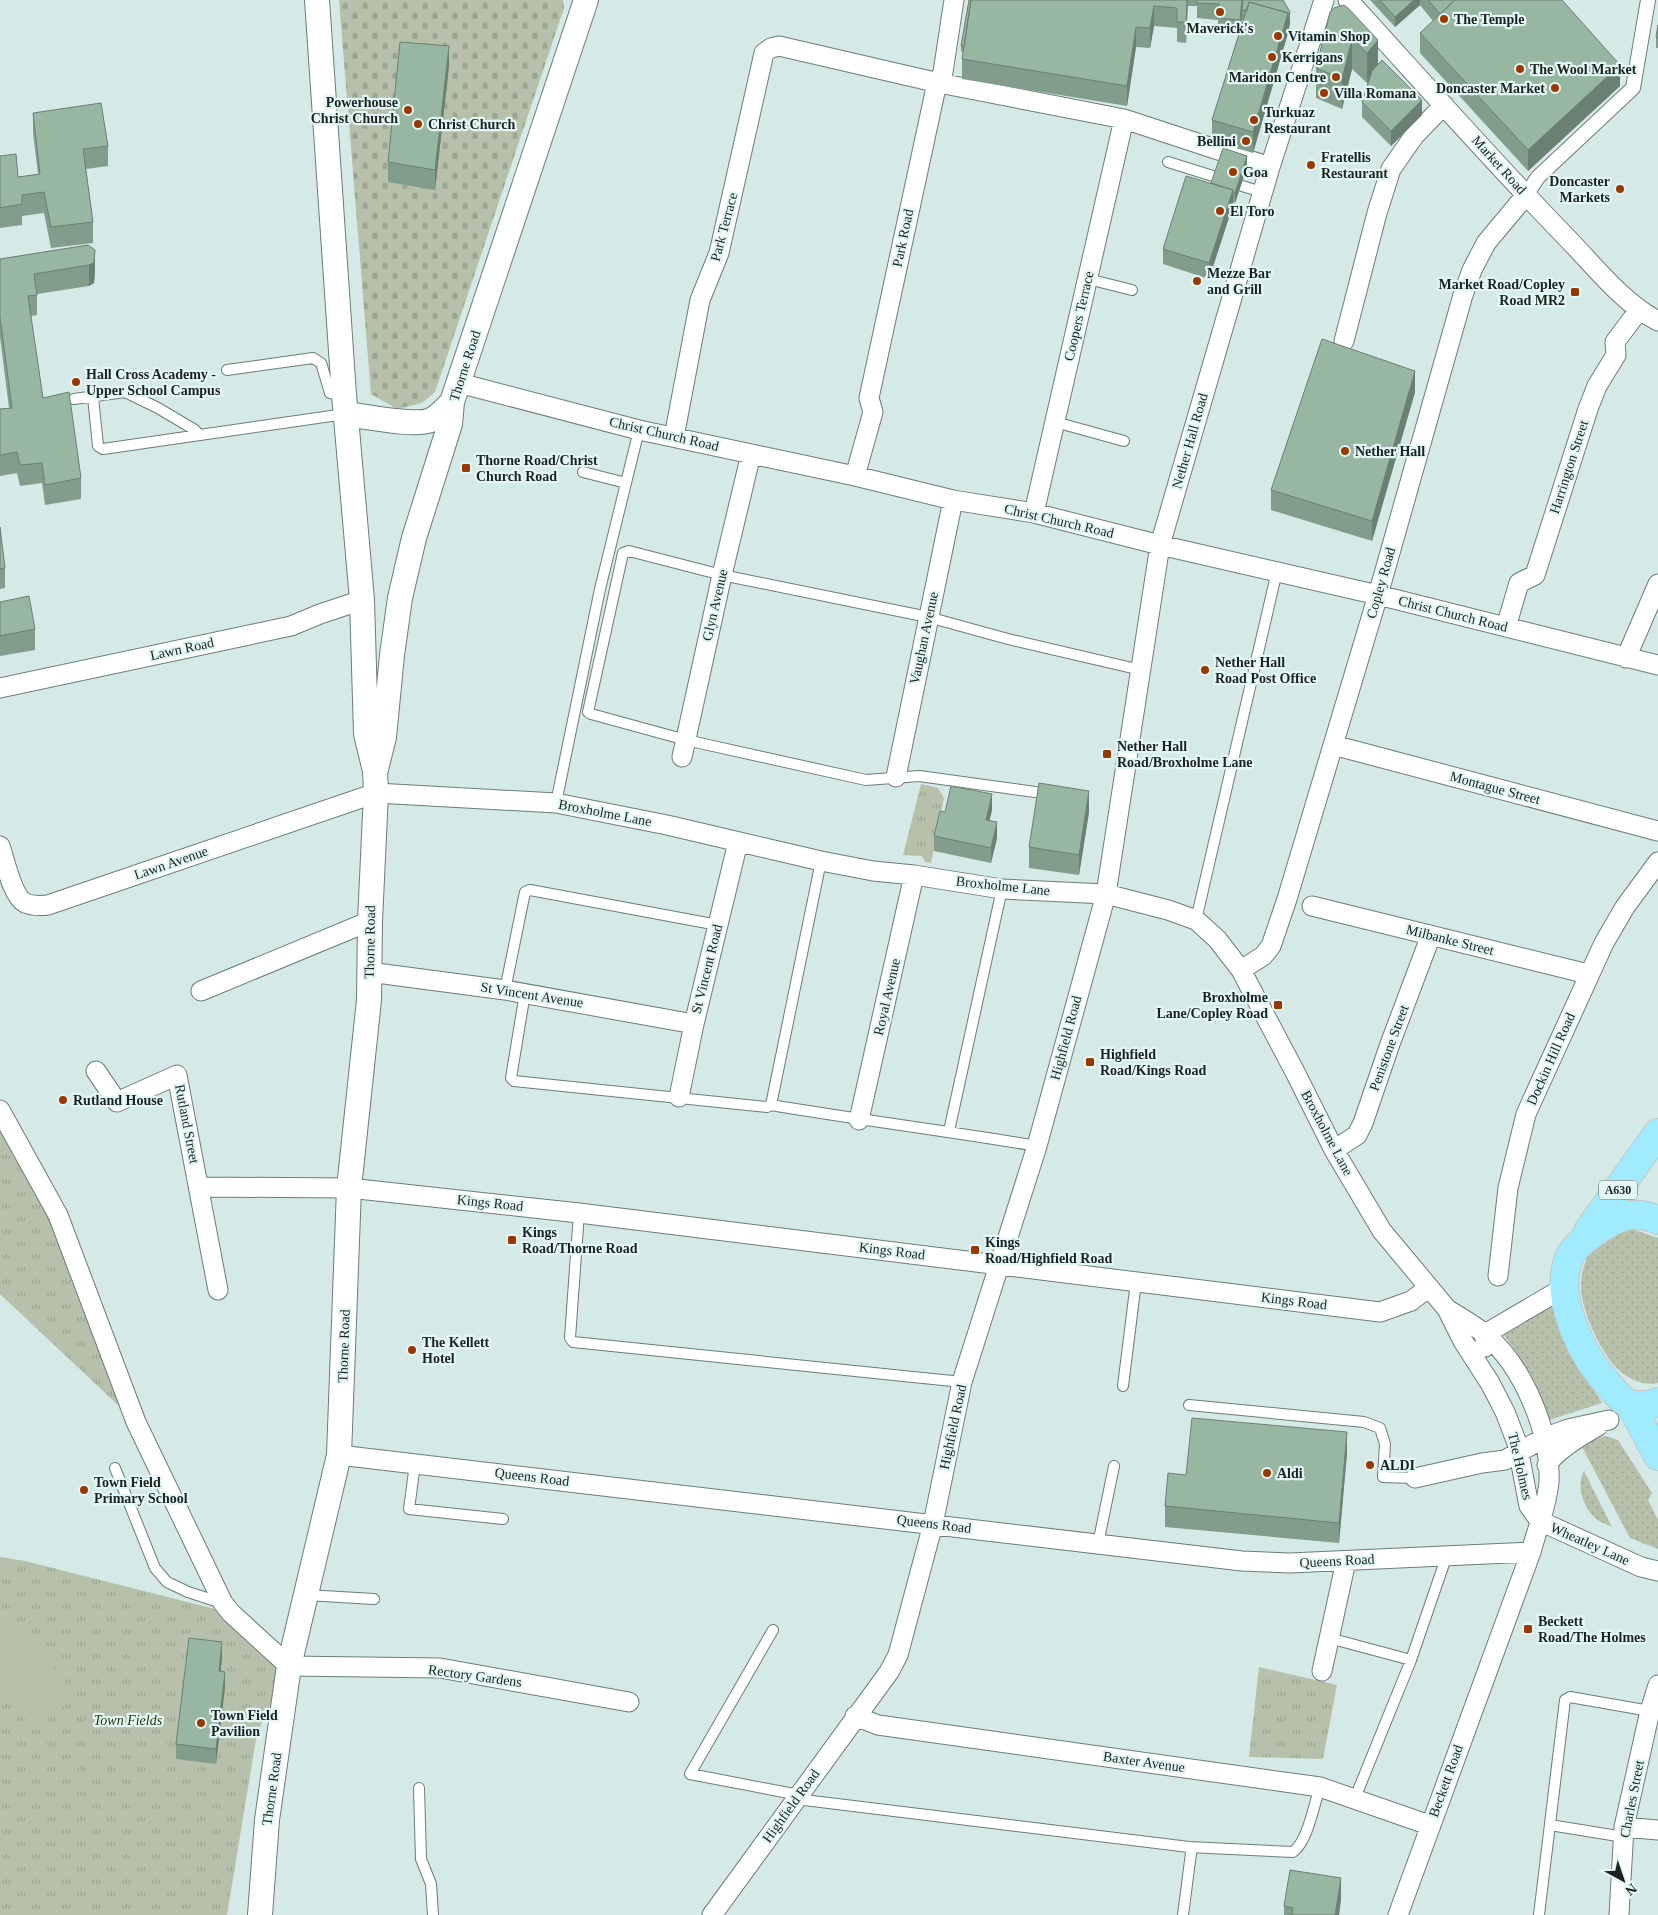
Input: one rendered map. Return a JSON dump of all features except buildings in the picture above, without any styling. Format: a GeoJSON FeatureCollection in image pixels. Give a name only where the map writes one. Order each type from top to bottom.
{"type":"FeatureCollection","features":[{"type":"Feature","properties":{"kind":"highway","name":"A630"},"geometry":{"type":"LineString","coordinates":[[1577,1247],[1658,1133]]}},
{"type":"Feature","properties":{"kind":"highway"},"geometry":{"type":"LineString","coordinates":[[1619,1412],[1623,1400],[1599,1374],[1584,1350],[1571,1320],[1564,1287],[1570,1256],[1577,1247],[1598,1230],[1617,1219],[1634,1214],[1658,1220]]}},
{"type":"Feature","properties":{"kind":"highway"},"geometry":{"type":"LineString","coordinates":[[1619,1412],[1658,1402]]}},
{"type":"Feature","properties":{"kind":"highway"},"geometry":{"type":"LineString","coordinates":[[1619,1412],[1658,1456]]}},
{"type":"Feature","properties":{"kind":"street","name":"Thorne Road"},"geometry":{"type":"LineString","coordinates":[[317,0],[344,405],[362,600],[366,734],[376,782]]}},
{"type":"Feature","properties":{"kind":"street","name":"Thorne Road"},"geometry":{"type":"LineString","coordinates":[[260,1915],[267,1820],[289,1666],[340,1455],[350,1188],[369,1000],[370,921],[376,782],[384,737],[400,598],[414,538],[450,424],[455,393],[586,0]]}},
{"type":"Feature","properties":{"kind":"street","name":"Park Road"},"geometry":{"type":"LineString","coordinates":[[855,476],[873,412],[869,398],[935,92],[943,72],[954,0]]}},
{"type":"Feature","properties":{"kind":"street","name":"Nether Hall Road"},"geometry":{"type":"LineString","coordinates":[[1106,894],[1160,545],[1262,192],[1324,0]]}},
{"type":"Feature","properties":{"kind":"street","name":"Market Road"},"geometry":{"type":"LineString","coordinates":[[1348,0],[1526,195],[1639,310],[1658,321]]}},
{"type":"Feature","properties":{"kind":"street"},"geometry":{"type":"LineString","coordinates":[[1526,195],[1538,177],[1633,88],[1648,0]]}},
{"type":"Feature","properties":{"kind":"street","name":"Park Terrace"},"geometry":{"type":"LineString","coordinates":[[674,437],[700,300],[719,252],[764,53],[771,48],[779,46],[939,83]]}},
{"type":"Feature","properties":{"kind":"street"},"geometry":{"type":"LineString","coordinates":[[939,83],[1124,119],[1270,167]]}},
{"type":"Feature","properties":{"kind":"street"},"geometry":{"type":"LineString","coordinates":[[1344,341],[1377,213],[1391,169],[1414,136],[1444,105]]}},
{"type":"Feature","properties":{"kind":"street","name":"Coopers Terrace"},"geometry":{"type":"LineString","coordinates":[[1034,513],[1124,119]]}},
{"type":"Feature","properties":{"kind":"street","name":"Copley Road"},"geometry":{"type":"LineString","coordinates":[[1241,970],[1263,956],[1271,946],[1378,595],[1466,286],[1486,243],[1526,195]]}},
{"type":"Feature","properties":{"kind":"street","name":"Harrington Street"},"geometry":{"type":"LineString","coordinates":[[1506,627],[1520,583],[1535,575],[1588,409],[1597,386],[1616,355],[1615,342],[1639,310]]}},
{"type":"Feature","properties":{"kind":"street"},"geometry":{"type":"LineString","coordinates":[[344,405],[415,422],[430,421],[440,415],[455,393]]}},
{"type":"Feature","properties":{"kind":"street","name":"Christ Church Road"},"geometry":{"type":"LineString","coordinates":[[455,393],[674,437],[855,476],[953,500],[1034,513],[1160,545],[1378,595],[1658,665]]}},
{"type":"Feature","properties":{"kind":"street","name":"Glyn Avenue"},"geometry":{"type":"LineString","coordinates":[[684,748],[751,454]]}},
{"type":"Feature","properties":{"kind":"street","name":"Vaughan Avenue"},"geometry":{"type":"LineString","coordinates":[[896,777],[953,500]]}},
{"type":"Feature","properties":{"kind":"street"},"geometry":{"type":"LineString","coordinates":[[1626,658],[1658,584]]}},
{"type":"Feature","properties":{"kind":"street","name":"Lawn Road"},"geometry":{"type":"LineString","coordinates":[[0,688],[291,626],[362,600]]}},
{"type":"Feature","properties":{"kind":"street","name":"Montague Street"},"geometry":{"type":"LineString","coordinates":[[1333,745],[1658,831]]}},
{"type":"Feature","properties":{"kind":"street","name":"Broxholme Lane"},"geometry":{"type":"LineString","coordinates":[[376,782],[556,803],[667,825],[821,861],[873,871],[914,875],[1002,889],[1106,894],[1168,910],[1196,920],[1217,939],[1241,970],[1334,1150],[1382,1231],[1428,1288]]}},
{"type":"Feature","properties":{"kind":"street","name":"Lawn Avenue"},"geometry":{"type":"LineString","coordinates":[[0,846],[15,891],[23,902],[34,906],[48,905],[376,782]]}},
{"type":"Feature","properties":{"kind":"street","name":"St Vincent Road"},"geometry":{"type":"LineString","coordinates":[[679,1098],[694,1024],[738,842]]}},
{"type":"Feature","properties":{"kind":"street","name":"Dockin Hill Road"},"geometry":{"type":"LineString","coordinates":[[1498,1276],[1508,1188],[1526,1114],[1588,974],[1604,943],[1625,907],[1658,862]]}},
{"type":"Feature","properties":{"kind":"street","name":"Royal Avenue"},"geometry":{"type":"LineString","coordinates":[[859,1120],[914,875]]}},
{"type":"Feature","properties":{"kind":"street","name":"Highfield Road"},"geometry":{"type":"LineString","coordinates":[[712,1915],[855,1716],[889,1672],[898,1655],[933,1524],[962,1382],[1037,1146],[1106,894]]}},
{"type":"Feature","properties":{"kind":"street","name":"Milbanke Street"},"geometry":{"type":"LineString","coordinates":[[1312,906],[1588,974]]}},
{"type":"Feature","properties":{"kind":"street"},"geometry":{"type":"LineString","coordinates":[[201,991],[370,921]]}},
{"type":"Feature","properties":{"kind":"street","name":"Penistone Street"},"geometry":{"type":"LineString","coordinates":[[1334,1150],[1357,1135],[1363,1123],[1431,935]]}},
{"type":"Feature","properties":{"kind":"street","name":"St Vincent Avenue"},"geometry":{"type":"LineString","coordinates":[[369,972],[525,993],[694,1024]]}},
{"type":"Feature","properties":{"kind":"street","name":"Rutland Street"},"geometry":{"type":"LineString","coordinates":[[96,1071],[117,1102],[177,1075],[218,1290]]}},
{"type":"Feature","properties":{"kind":"street"},"geometry":{"type":"LineString","coordinates":[[0,1110],[58,1215],[136,1422],[223,1603],[231,1613],[289,1666]]}},
{"type":"Feature","properties":{"kind":"street"},"geometry":{"type":"LineString","coordinates":[[199,1187],[350,1188]]}},
{"type":"Feature","properties":{"kind":"street","name":"Kings Road"},"geometry":{"type":"LineString","coordinates":[[350,1188],[579,1213],[1380,1312],[1411,1301],[1428,1288]]}},
{"type":"Feature","properties":{"kind":"street"},"geometry":{"type":"LineString","coordinates":[[1485,1334],[1564,1287]]}},
{"type":"Feature","properties":{"kind":"street","name":"The Holmes"},"geometry":{"type":"LineString","coordinates":[[1428,1288],[1447,1309],[1485,1334],[1513,1364],[1528,1395],[1543,1434],[1549,1481],[1546,1501],[1531,1552],[1495,1648]]}},
{"type":"Feature","properties":{"kind":"street","name":"The Holmes"},"geometry":{"type":"LineString","coordinates":[[1447,1309],[1463,1341],[1490,1383],[1505,1412],[1518,1448],[1529,1506],[1540,1521]]}},
{"type":"Feature","properties":{"kind":"street","name":"The Holmes"},"geometry":{"type":"LineString","coordinates":[[1485,1334],[1485,1352],[1490,1383]]}},
{"type":"Feature","properties":{"kind":"street"},"geometry":{"type":"LineString","coordinates":[[1414,1478],[1482,1463],[1505,1460],[1518,1448],[1543,1434],[1568,1429],[1619,1412]]}},
{"type":"Feature","properties":{"kind":"street"},"geometry":{"type":"LineString","coordinates":[[1548,1465],[1551,1459],[1562,1450],[1619,1412]]}},
{"type":"Feature","properties":{"kind":"street","name":"Queens Road"},"geometry":{"type":"LineString","coordinates":[[340,1455],[1242,1561],[1290,1563],[1531,1552]]}},
{"type":"Feature","properties":{"kind":"street","name":"Wheatley Lane"},"geometry":{"type":"LineString","coordinates":[[1540,1521],[1649,1569],[1658,1585]]}},
{"type":"Feature","properties":{"kind":"street"},"geometry":{"type":"LineString","coordinates":[[1322,1670],[1346,1561]]}},
{"type":"Feature","properties":{"kind":"street","name":"Beckett Road"},"geometry":{"type":"LineString","coordinates":[[1398,1915],[1495,1648]]}},
{"type":"Feature","properties":{"kind":"street","name":"Rectory Gardens"},"geometry":{"type":"LineString","coordinates":[[289,1666],[440,1668],[629,1702]]}},
{"type":"Feature","properties":{"kind":"street","name":"Charles Street"},"geometry":{"type":"LineString","coordinates":[[1619,1915],[1624,1832],[1650,1710],[1658,1685]]}},
{"type":"Feature","properties":{"kind":"street","name":"Baxter Avenue"},"geometry":{"type":"LineString","coordinates":[[855,1716],[878,1725],[1320,1787],[1430,1825]]}},
{"type":"Feature","properties":{"kind":"street"},"geometry":{"type":"LineString","coordinates":[[1624,1832],[1658,1830]]}},
{"type":"Feature","properties":{"kind":"lane"},"geometry":{"type":"LineString","coordinates":[[1168,162],[1216,177]]}},
{"type":"Feature","properties":{"kind":"lane"},"geometry":{"type":"LineString","coordinates":[[1242,186],[1262,192]]}},
{"type":"Feature","properties":{"kind":"lane"},"geometry":{"type":"LineString","coordinates":[[1088,279],[1132,290]]}},
{"type":"Feature","properties":{"kind":"lane"},"geometry":{"type":"LineString","coordinates":[[227,370],[313,358],[321,364],[330,393],[344,405]]}},
{"type":"Feature","properties":{"kind":"lane"},"geometry":{"type":"LineString","coordinates":[[74,399],[125,392],[158,408],[195,430],[200,435]]}},
{"type":"Feature","properties":{"kind":"lane"},"geometry":{"type":"LineString","coordinates":[[93,397],[98,446],[102,449],[200,435],[344,405]]}},
{"type":"Feature","properties":{"kind":"lane"},"geometry":{"type":"LineString","coordinates":[[1055,422],[1124,441]]}},
{"type":"Feature","properties":{"kind":"lane"},"geometry":{"type":"LineString","coordinates":[[556,803],[600,589],[639,430]]}},
{"type":"Feature","properties":{"kind":"lane"},"geometry":{"type":"LineString","coordinates":[[583,472],[626,483]]}},
{"type":"Feature","properties":{"kind":"lane"},"geometry":{"type":"LineString","coordinates":[[1035,792],[920,776],[866,780],[684,748],[590,714],[588,712],[590,702],[623,553],[629,551],[722,575],[928,617],[1008,639],[1141,670]]}},
{"type":"Feature","properties":{"kind":"lane"},"geometry":{"type":"LineString","coordinates":[[1196,920],[1277,571]]}},
{"type":"Feature","properties":{"kind":"lane"},"geometry":{"type":"LineString","coordinates":[[772,1105],[821,861]]}},
{"type":"Feature","properties":{"kind":"lane"},"geometry":{"type":"LineString","coordinates":[[949,1130],[1002,889]]}},
{"type":"Feature","properties":{"kind":"lane"},"geometry":{"type":"LineString","coordinates":[[505,990],[525,892],[530,890],[718,925]]}},
{"type":"Feature","properties":{"kind":"lane"},"geometry":{"type":"LineString","coordinates":[[525,993],[511,1078],[514,1081],[766,1107],[772,1105],[859,1120],[949,1130],[1037,1146]]}},
{"type":"Feature","properties":{"kind":"lane"},"geometry":{"type":"LineString","coordinates":[[579,1213],[570,1338],[573,1342],[962,1382]]}},
{"type":"Feature","properties":{"kind":"lane"},"geometry":{"type":"LineString","coordinates":[[1123,1386],[1136,1282]]}},
{"type":"Feature","properties":{"kind":"lane"},"geometry":{"type":"LineString","coordinates":[[1189,1405],[1364,1422],[1380,1428],[1384,1444],[1383,1477],[1414,1478]]}},
{"type":"Feature","properties":{"kind":"lane"},"geometry":{"type":"LineString","coordinates":[[415,1464],[409,1509],[503,1519]]}},
{"type":"Feature","properties":{"kind":"lane"},"geometry":{"type":"LineString","coordinates":[[1098,1544],[1114,1466]]}},
{"type":"Feature","properties":{"kind":"lane"},"geometry":{"type":"LineString","coordinates":[[115,1468],[155,1568],[167,1582],[188,1592],[223,1603]]}},
{"type":"Feature","properties":{"kind":"lane"},"geometry":{"type":"LineString","coordinates":[[1355,1798],[1411,1660],[1447,1556]]}},
{"type":"Feature","properties":{"kind":"lane"},"geometry":{"type":"LineString","coordinates":[[306,1595],[374,1599]]}},
{"type":"Feature","properties":{"kind":"lane"},"geometry":{"type":"LineString","coordinates":[[773,1630],[690,1774],[797,1797],[1189,1847],[1293,1852],[1298,1848],[1303,1839],[1320,1787]]}},
{"type":"Feature","properties":{"kind":"lane"},"geometry":{"type":"LineString","coordinates":[[1329,1638],[1411,1660]]}},
{"type":"Feature","properties":{"kind":"lane"},"geometry":{"type":"LineString","coordinates":[[1539,1915],[1565,1700],[1570,1697],[1650,1710]]}},
{"type":"Feature","properties":{"kind":"lane"},"geometry":{"type":"LineString","coordinates":[[419,1788],[421,1859],[431,1884],[433,1915]]}},
{"type":"Feature","properties":{"kind":"lane"},"geometry":{"type":"LineString","coordinates":[[1550,1825],[1624,1832]]}},
{"type":"Feature","properties":{"kind":"lane"},"geometry":{"type":"LineString","coordinates":[[1183,1915],[1191,1853],[1189,1847]]}},
{"type":"Feature","properties":{"kind":"green space"},"geometry":{"type":"Polygon","coordinates":[[[339,0],[563,0],[564,8],[435,392],[422,403],[397,409],[371,394],[339,0]]]}},
{"type":"Feature","properties":{"kind":"green space"},"geometry":{"type":"Polygon","coordinates":[[[921,784],[938,788],[944,798],[931,863],[925,862],[922,856],[903,855],[921,784]]]}},
{"type":"Feature","properties":{"kind":"green space"},"geometry":{"type":"Polygon","coordinates":[[[0,1110],[58,1215],[136,1422],[0,1294],[0,1110]]]}},
{"type":"Feature","properties":{"kind":"green space"},"geometry":{"type":"Polygon","coordinates":[[[1632,1229],[1658,1238],[1658,1383],[1653,1384],[1633,1380],[1613,1364],[1599,1344],[1593,1331],[1582,1295],[1581,1281],[1583,1270],[1592,1250],[1601,1241],[1632,1229]]]}},
{"type":"Feature","properties":{"kind":"green space"},"geometry":{"type":"Polygon","coordinates":[[[1554,1301],[1578,1366],[1602,1403],[1549,1420],[1530,1376],[1504,1335],[1554,1301]]]}},
{"type":"Feature","properties":{"kind":"green space"},"geometry":{"type":"Polygon","coordinates":[[[1605,1436],[1618,1440],[1652,1493],[1648,1500],[1658,1520],[1658,1549],[1630,1538],[1581,1445],[1605,1436]]]}},
{"type":"Feature","properties":{"kind":"green space"},"geometry":{"type":"Polygon","coordinates":[[[1584,1471],[1612,1527],[1595,1518],[1584,1502],[1581,1483],[1584,1471]]]}},
{"type":"Feature","properties":{"kind":"green space","name":"Town Fields"},"geometry":{"type":"Polygon","coordinates":[[[0,1557],[25,1561],[231,1613],[289,1666],[257,1733],[227,1915],[0,1915],[0,1557]]]}},
{"type":"Feature","properties":{"kind":"green space"},"geometry":{"type":"Polygon","coordinates":[[[15,1620],[76,1696],[34,1731],[0,1688],[0,1632],[15,1620]]]}},
{"type":"Feature","properties":{"kind":"green space"},"geometry":{"type":"Polygon","coordinates":[[[1259,1667],[1337,1685],[1323,1759],[1249,1757],[1259,1667]]]}},
{"type":"Feature","properties":{"kind":"place","name":"Maverick's"},"geometry":{"type":"Point","coordinates":[1220,12]}},
{"type":"Feature","properties":{"kind":"place","name":"The Temple"},"geometry":{"type":"Point","coordinates":[1444,19]}},
{"type":"Feature","properties":{"kind":"place","name":"Vitamin Shop"},"geometry":{"type":"Point","coordinates":[1278,36]}},
{"type":"Feature","properties":{"kind":"place","name":"Kerrigans"},"geometry":{"type":"Point","coordinates":[1272,57]}},
{"type":"Feature","properties":{"kind":"place","name":"The Wool Market"},"geometry":{"type":"Point","coordinates":[1520,69]}},
{"type":"Feature","properties":{"kind":"place","name":"Maridon Centre"},"geometry":{"type":"Point","coordinates":[1336,77]}},
{"type":"Feature","properties":{"kind":"place","name":"Doncaster Market"},"geometry":{"type":"Point","coordinates":[1555,88]}},
{"type":"Feature","properties":{"kind":"place","name":"Villa Romana"},"geometry":{"type":"Point","coordinates":[1324,93]}},
{"type":"Feature","properties":{"kind":"place","name":"Powerhouse Christ Church"},"geometry":{"type":"Point","coordinates":[408,110]}},
{"type":"Feature","properties":{"kind":"place","name":"Turkuaz Restaurant"},"geometry":{"type":"Point","coordinates":[1254,120]}},
{"type":"Feature","properties":{"kind":"place","name":"Christ Church"},"geometry":{"type":"Point","coordinates":[418,124]}},
{"type":"Feature","properties":{"kind":"place","name":"Bellini"},"geometry":{"type":"Point","coordinates":[1246,141]}},
{"type":"Feature","properties":{"kind":"place","name":"Fratellis Restaurant"},"geometry":{"type":"Point","coordinates":[1311,165]}},
{"type":"Feature","properties":{"kind":"place","name":"Goa"},"geometry":{"type":"Point","coordinates":[1233,172]}},
{"type":"Feature","properties":{"kind":"place","name":"Doncaster Markets"},"geometry":{"type":"Point","coordinates":[1620,189]}},
{"type":"Feature","properties":{"kind":"place","name":"El Toro"},"geometry":{"type":"Point","coordinates":[1220,211]}},
{"type":"Feature","properties":{"kind":"place","name":"Mezze Bar and Grill"},"geometry":{"type":"Point","coordinates":[1197,281]}},
{"type":"Feature","properties":{"kind":"place","name":"Market Road/Copley Road MR2"},"geometry":{"type":"Point","coordinates":[1575,292]}},
{"type":"Feature","properties":{"kind":"place","name":"Hall Cross Academy - Upper School Campus"},"geometry":{"type":"Point","coordinates":[76,382]}},
{"type":"Feature","properties":{"kind":"place","name":"Nether Hall"},"geometry":{"type":"Point","coordinates":[1345,451]}},
{"type":"Feature","properties":{"kind":"place","name":"Thorne Road/Christ Church Road"},"geometry":{"type":"Point","coordinates":[466,468]}},
{"type":"Feature","properties":{"kind":"place","name":"Nether Hall Road Post Office"},"geometry":{"type":"Point","coordinates":[1205,670]}},
{"type":"Feature","properties":{"kind":"place","name":"Nether Hall Road/Broxholme Lane"},"geometry":{"type":"Point","coordinates":[1107,754]}},
{"type":"Feature","properties":{"kind":"place","name":"Broxholme Lane/Copley Road"},"geometry":{"type":"Point","coordinates":[1278,1005]}},
{"type":"Feature","properties":{"kind":"place","name":"Highfield Road/Kings Road"},"geometry":{"type":"Point","coordinates":[1090,1062]}},
{"type":"Feature","properties":{"kind":"place","name":"Rutland House"},"geometry":{"type":"Point","coordinates":[63,1100]}},
{"type":"Feature","properties":{"kind":"place","name":"Kings Road/Thorne Road"},"geometry":{"type":"Point","coordinates":[512,1240]}},
{"type":"Feature","properties":{"kind":"place","name":"Kings Road/Highfield Road"},"geometry":{"type":"Point","coordinates":[975,1250]}},
{"type":"Feature","properties":{"kind":"place","name":"The Kellett Hotel"},"geometry":{"type":"Point","coordinates":[412,1350]}},
{"type":"Feature","properties":{"kind":"place","name":"ALDI"},"geometry":{"type":"Point","coordinates":[1370,1465]}},
{"type":"Feature","properties":{"kind":"place","name":"Aldi"},"geometry":{"type":"Point","coordinates":[1267,1473]}},
{"type":"Feature","properties":{"kind":"place","name":"Town Field Primary School"},"geometry":{"type":"Point","coordinates":[84,1490]}},
{"type":"Feature","properties":{"kind":"place","name":"Beckett Road/The Holmes"},"geometry":{"type":"Point","coordinates":[1528,1629]}},
{"type":"Feature","properties":{"kind":"place","name":"Town Field Pavilion"},"geometry":{"type":"Point","coordinates":[201,1723]}}]}
